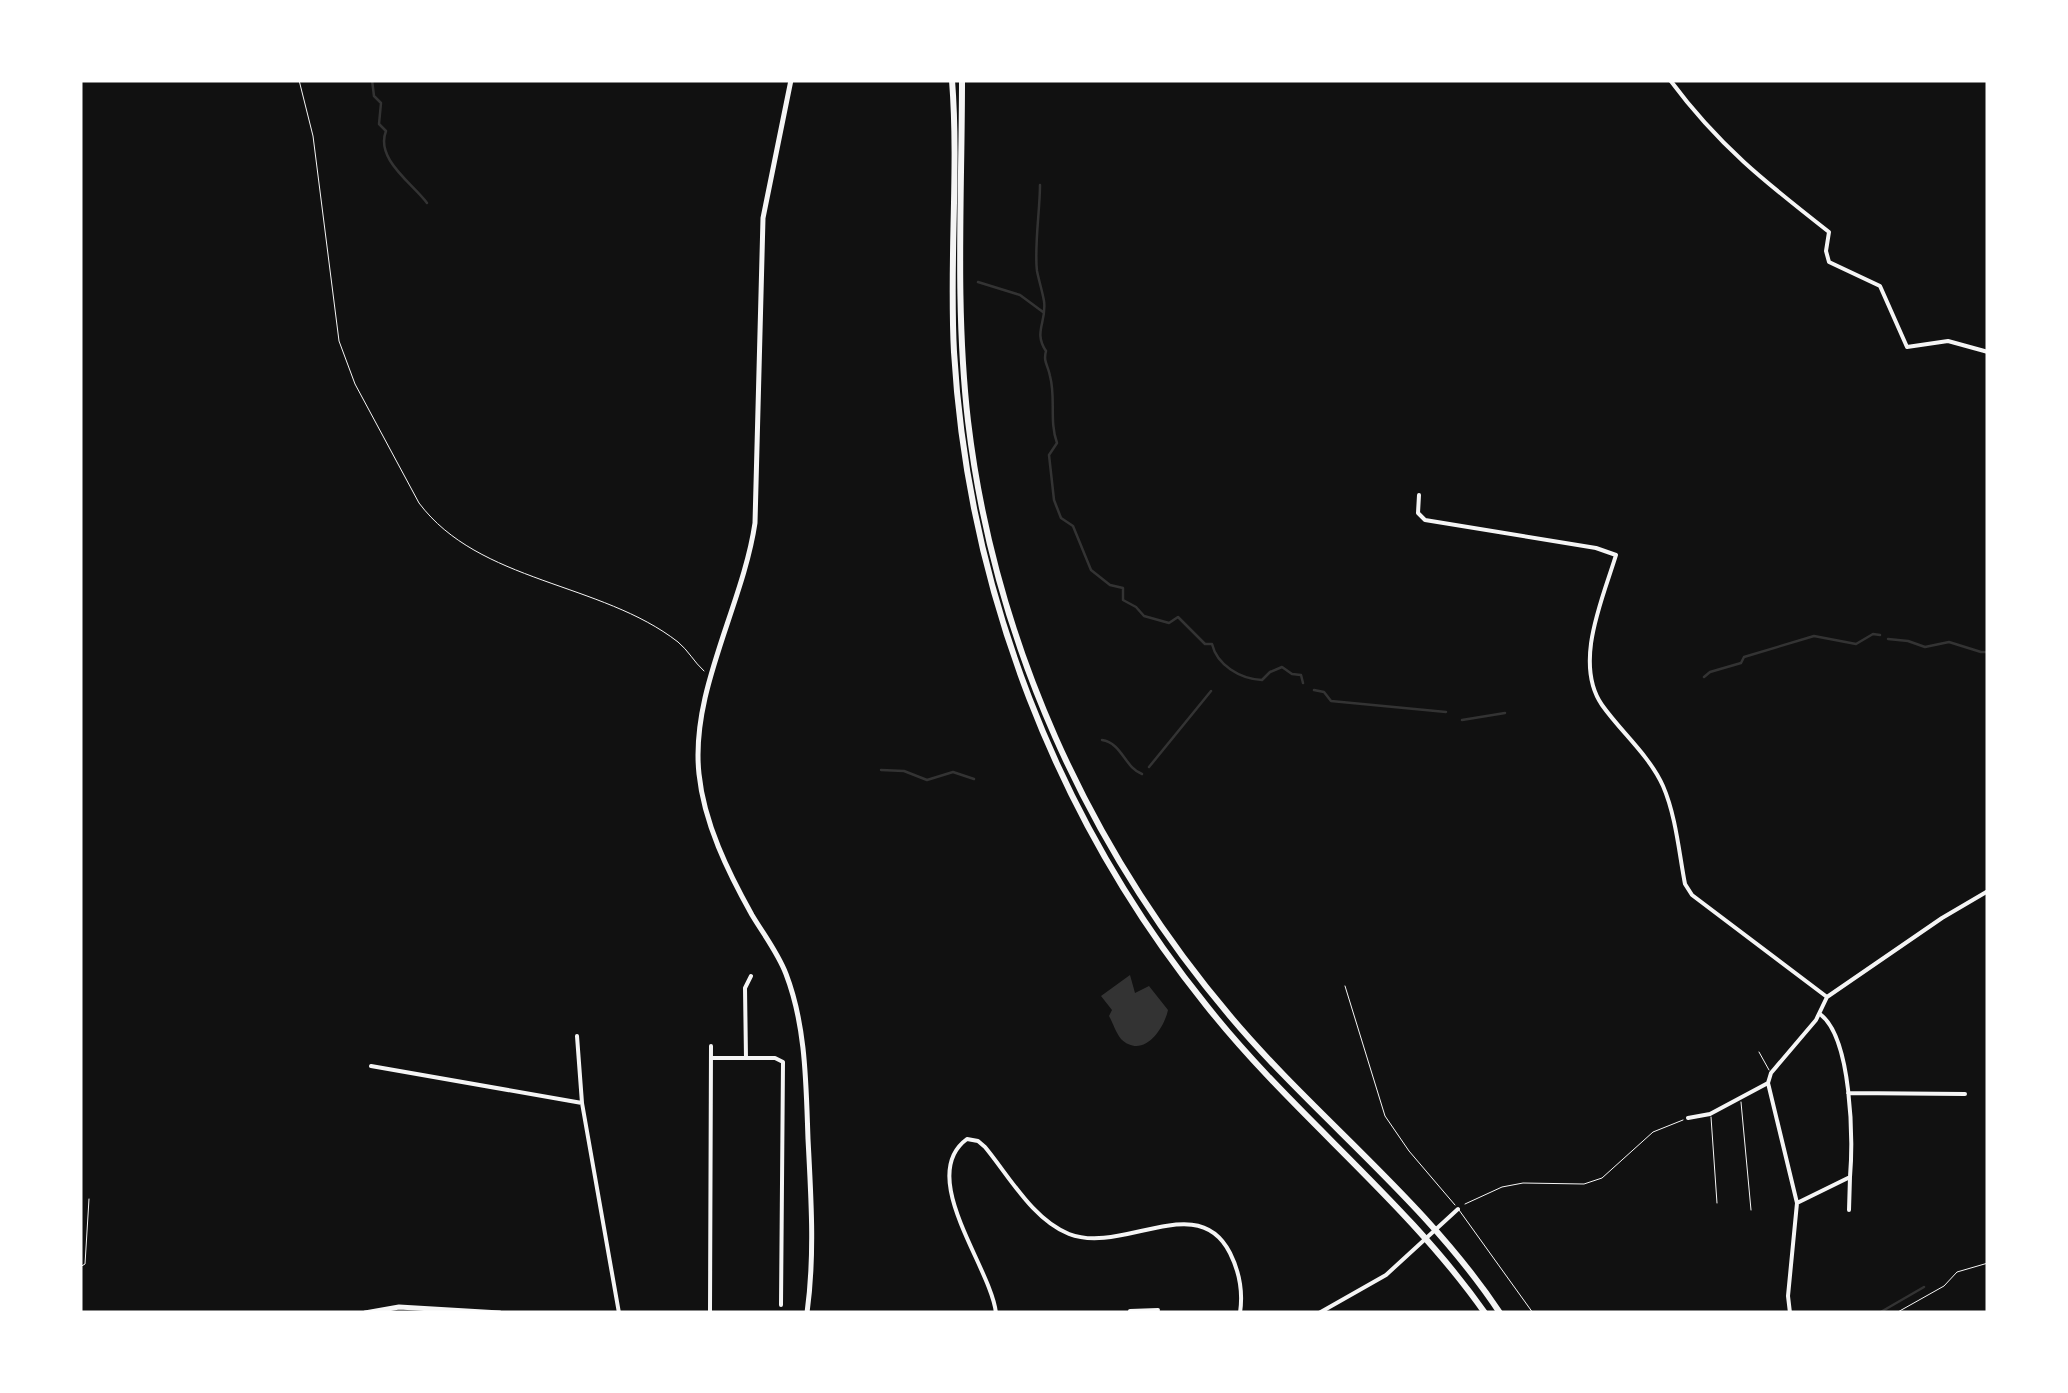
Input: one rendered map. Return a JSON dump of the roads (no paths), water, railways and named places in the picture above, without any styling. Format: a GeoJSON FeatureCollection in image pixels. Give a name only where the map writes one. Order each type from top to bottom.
{"type":"FeatureCollection","features":[{"type":"Feature","properties":{"kind":"highway"},"geometry":{"type":"LineString","coordinates":[[952,80],[956,122],[954,341],[962,432],[977,521],[998,607],[1046,741],[1115,876],[1185,979],[1286,1094],[1422,1234],[1485,1313]]}},
{"type":"Feature","properties":{"kind":"highway"},"geometry":{"type":"LineString","coordinates":[[962,80],[961,305],[974,463],[1008,612],[1058,744],[1126,875],[1168,939],[1271,1062],[1444,1241],[1500,1313]]}},
{"type":"Feature","properties":{"kind":"main road"},"geometry":{"type":"LineString","coordinates":[[791,80],[763,218],[755,523],[750,555],[703,713],[699,771],[706,810],[743,896],[781,962],[799,1020],[813,1240],[807,1313]]}},
{"type":"Feature","properties":{"kind":"main road"},"geometry":{"type":"LineString","coordinates":[[365,1313],[399,1307],[500,1313]]}},
{"type":"Feature","properties":{"kind":"street"},"geometry":{"type":"LineString","coordinates":[[1670,80],[1698,118],[1744,166],[1829,232],[1829,262],[1880,286],[1908,347],[1948,342],[1988,352]]}},
{"type":"Feature","properties":{"kind":"street"},"geometry":{"type":"LineString","coordinates":[[1419,495],[1418,514],[1425,520],[1596,548],[1616,555],[1592,639],[1594,690],[1664,788],[1685,884],[1692,895],[1827,997]]}},
{"type":"Feature","properties":{"kind":"street"},"geometry":{"type":"LineString","coordinates":[[1790,1313],[1788,1296],[1797,1203],[1768,1083],[1770,1073],[1820,1014],[1827,997],[1942,918],[1988,892]]}},
{"type":"Feature","properties":{"kind":"street"},"geometry":{"type":"LineString","coordinates":[[746,1058],[745,988],[751,976]]}},
{"type":"Feature","properties":{"kind":"street"},"geometry":{"type":"LineString","coordinates":[[1820,1014],[1830,1026],[1842,1059],[1848,1093],[1852,1144],[1849,1210]]}},
{"type":"Feature","properties":{"kind":"street"},"geometry":{"type":"LineString","coordinates":[[577,1036],[582,1103],[620,1313]]}},
{"type":"Feature","properties":{"kind":"street"},"geometry":{"type":"LineString","coordinates":[[710,1313],[711,1046]]}},
{"type":"Feature","properties":{"kind":"street"},"geometry":{"type":"LineString","coordinates":[[712,1058],[776,1058],[783,1062],[781,1305]]}},
{"type":"Feature","properties":{"kind":"street"},"geometry":{"type":"LineString","coordinates":[[371,1066],[582,1103]]}},
{"type":"Feature","properties":{"kind":"street"},"geometry":{"type":"LineString","coordinates":[[1688,1118],[1710,1114],[1768,1083]]}},
{"type":"Feature","properties":{"kind":"street"},"geometry":{"type":"LineString","coordinates":[[1848,1093],[1965,1094]]}},
{"type":"Feature","properties":{"kind":"street"},"geometry":{"type":"LineString","coordinates":[[996,1313],[949,1182],[950,1157],[956,1146],[967,1139],[986,1147],[1036,1211],[1068,1234],[1112,1240],[1178,1222],[1207,1228],[1222,1240],[1233,1261],[1240,1284],[1240,1313]]}},
{"type":"Feature","properties":{"kind":"street"},"geometry":{"type":"LineString","coordinates":[[1797,1203],[1850,1177]]}},
{"type":"Feature","properties":{"kind":"street"},"geometry":{"type":"LineString","coordinates":[[1320,1313],[1386,1276],[1458,1209]]}},
{"type":"Feature","properties":{"kind":"street"},"geometry":{"type":"LineString","coordinates":[[1093,1313],[1158,1310]]}},
{"type":"Feature","properties":{"kind":"lane"},"geometry":{"type":"LineString","coordinates":[[1345,986],[1384,1116],[1533,1313]]}},
{"type":"Feature","properties":{"kind":"lane"},"geometry":{"type":"LineString","coordinates":[[1758,1052],[1770,1073]]}},
{"type":"Feature","properties":{"kind":"lane"},"geometry":{"type":"LineString","coordinates":[[1740,1099],[1751,1210]]}},
{"type":"Feature","properties":{"kind":"lane"},"geometry":{"type":"LineString","coordinates":[[1710,1114],[1717,1202]]}},
{"type":"Feature","properties":{"kind":"lane"},"geometry":{"type":"LineString","coordinates":[[80,1267],[85,1264],[89,1199]]}},
{"type":"Feature","properties":{"kind":"lane"},"geometry":{"type":"LineString","coordinates":[[1896,1313],[1944,1286],[1958,1272],[1988,1263]]}},
{"type":"Feature","properties":{"kind":"waterway"},"geometry":{"type":"LineString","coordinates":[[372,80],[374,96],[381,103],[379,124],[386,131],[384,141],[390,161],[427,203]]}},
{"type":"Feature","properties":{"kind":"waterway"},"geometry":{"type":"LineString","coordinates":[[1040,185],[1036,251],[1044,308],[1040,332],[1052,384],[1057,443],[1049,455],[1054,500],[1061,518],[1073,526],[1091,570],[1110,585],[1123,588],[1123,600],[1144,616],[1169,623],[1178,617],[1205,644],[1212,644],[1224,664],[1238,674],[1262,680],[1282,667],[1301,675],[1303,683]]}},
{"type":"Feature","properties":{"kind":"waterway"},"geometry":{"type":"LineString","coordinates":[[978,282],[1020,295],[1043,312]]}},
{"type":"Feature","properties":{"kind":"waterway"},"geometry":{"type":"LineString","coordinates":[[1704,677],[1741,663],[1744,657],[1814,636],[1856,644],[1873,634],[1880,635]]}},
{"type":"Feature","properties":{"kind":"waterway"},"geometry":{"type":"LineString","coordinates":[[1888,639],[1925,647],[1949,642],[1988,652]]}},
{"type":"Feature","properties":{"kind":"waterway"},"geometry":{"type":"LineString","coordinates":[[1314,690],[1324,692],[1331,701],[1446,712]]}},
{"type":"Feature","properties":{"kind":"waterway"},"geometry":{"type":"LineString","coordinates":[[1149,767],[1211,691]]}},
{"type":"Feature","properties":{"kind":"waterway"},"geometry":{"type":"LineString","coordinates":[[1462,720],[1505,713]]}},
{"type":"Feature","properties":{"kind":"waterway"},"geometry":{"type":"LineString","coordinates":[[1102,740],[1114,746],[1142,774]]}},
{"type":"Feature","properties":{"kind":"waterway"},"geometry":{"type":"LineString","coordinates":[[881,770],[904,771],[927,780],[953,772],[974,779]]}},
{"type":"Feature","properties":{"kind":"waterway"},"geometry":{"type":"LineString","coordinates":[[1879,1313],[1924,1287]]}}]}
